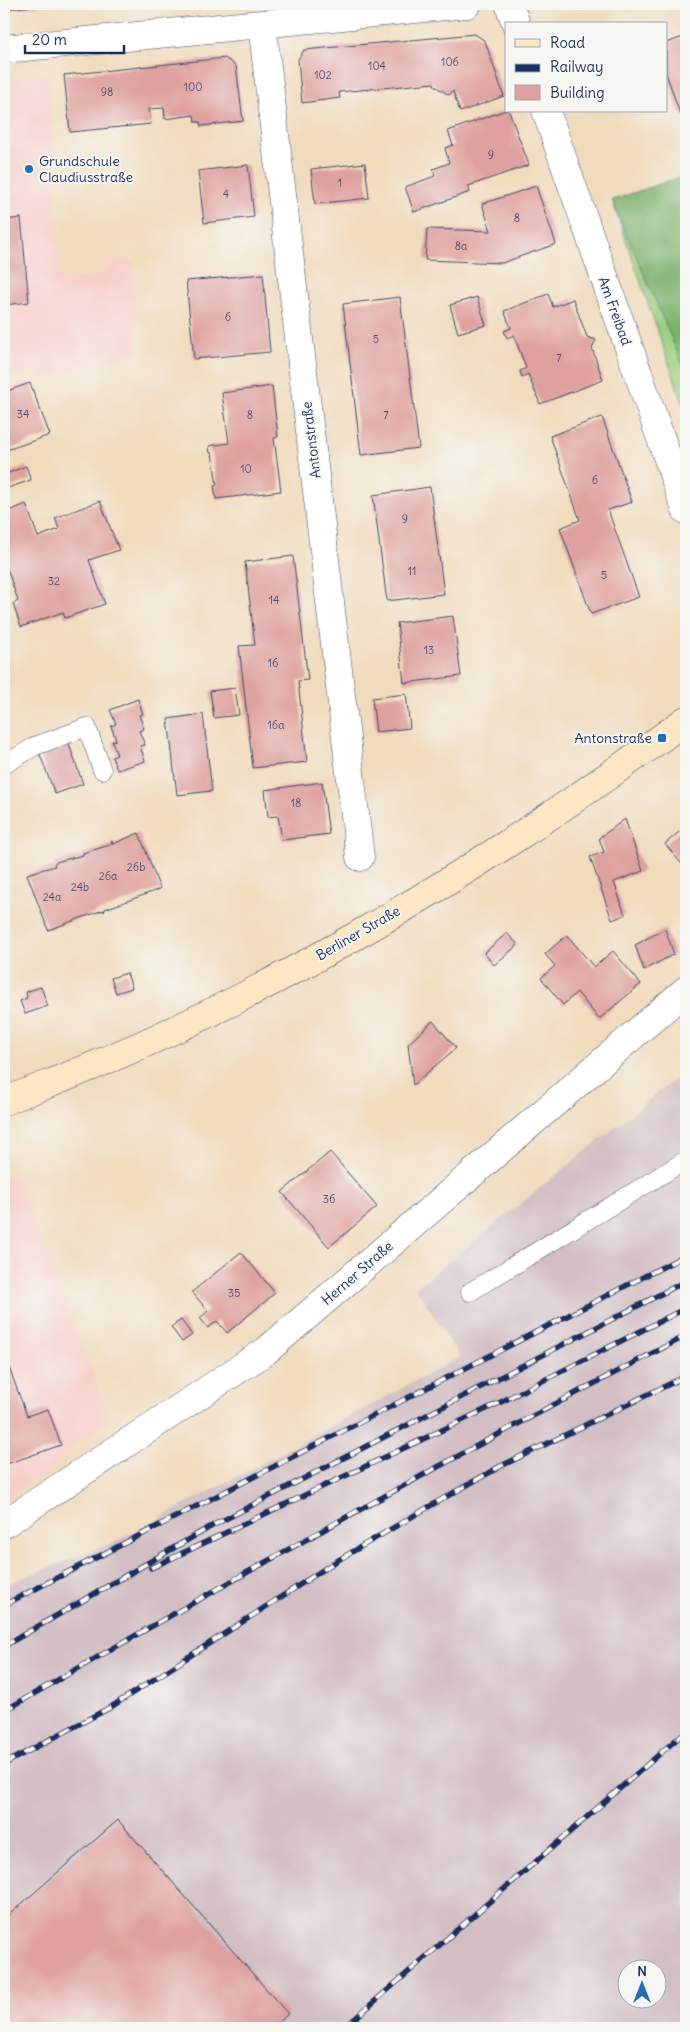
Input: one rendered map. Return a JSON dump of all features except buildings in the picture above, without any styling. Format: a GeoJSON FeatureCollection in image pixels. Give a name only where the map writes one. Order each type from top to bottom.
{"type":"FeatureCollection","features":[{"type":"Feature","properties":{"kind":"main road","name":"Berliner Straße"},"geometry":{"type":"LineString","coordinates":[[4,1101],[46,1085],[170,1031],[255,990],[360,934],[487,857],[616,772],[686,720]]}},
{"type":"Feature","properties":{"kind":"street"},"geometry":{"type":"LineString","coordinates":[[4,49],[467,4]]}},
{"type":"Feature","properties":{"kind":"street"},"geometry":{"type":"LineString","coordinates":[[509,4],[515,22]]}},
{"type":"Feature","properties":{"kind":"street","name":"Antonstraße"},"geometry":{"type":"LineString","coordinates":[[262,24],[360,857]]}},
{"type":"Feature","properties":{"kind":"street","name":"Am Freibad"},"geometry":{"type":"LineString","coordinates":[[546,112],[686,510]]}},
{"type":"Feature","properties":{"kind":"street","name":"Herner Straße"},"geometry":{"type":"LineString","coordinates":[[4,1524],[266,1351],[686,990]]}},
{"type":"Feature","properties":{"kind":"lane"},"geometry":{"type":"LineString","coordinates":[[4,765],[34,746],[87,728],[102,770]]}},
{"type":"Feature","properties":{"kind":"lane"},"geometry":{"type":"LineString","coordinates":[[470,1292],[686,1160]]}},
{"type":"Feature","properties":{"kind":"shaded area","name":"Grundschule Claudiusstraße"},"geometry":{"type":"Polygon","coordinates":[[[48,75],[60,280],[94,277],[119,261],[134,261],[136,353],[42,379],[39,372],[4,375],[4,80],[48,75]]]}},
{"type":"Feature","properties":{"kind":"shaded area"},"geometry":{"type":"Polygon","coordinates":[[[686,1070],[686,2028],[4,2028],[4,1585],[117,1541],[460,1357],[416,1288],[686,1070]]]}},
{"type":"Feature","properties":{"kind":"shaded area"},"geometry":{"type":"Polygon","coordinates":[[[15,1174],[111,1421],[65,1449],[60,1463],[4,1500],[4,1178],[15,1174]]]}},
{"type":"Feature","properties":{"kind":"green space"},"geometry":{"type":"Polygon","coordinates":[[[686,175],[686,372],[612,200],[686,175]]]}},
{"type":"Feature","properties":{"kind":"green space"},"geometry":{"type":"Polygon","coordinates":[[[612,200],[686,372],[686,412],[612,200]]]}},
{"type":"Feature","properties":{"kind":"railway"},"geometry":{"type":"LineString","coordinates":[[4,1605],[686,1255]]}},
{"type":"Feature","properties":{"kind":"railway"},"geometry":{"type":"LineString","coordinates":[[4,1646],[210,1527],[686,1281]]}},
{"type":"Feature","properties":{"kind":"railway"},"geometry":{"type":"LineString","coordinates":[[151,1568],[497,1404],[686,1308]]}},
{"type":"Feature","properties":{"kind":"railway"},"geometry":{"type":"LineString","coordinates":[[4,1711],[343,1519],[514,1426],[686,1336]]}},
{"type":"Feature","properties":{"kind":"railway"},"geometry":{"type":"LineString","coordinates":[[4,1764],[111,1707],[335,1562],[437,1502],[501,1466],[686,1376]]}},
{"type":"Feature","properties":{"kind":"railway"},"geometry":{"type":"LineString","coordinates":[[344,2028],[686,1731]]}},
{"type":"Feature","properties":{"kind":"place","name":"Grundschule Claudiusstraße"},"geometry":{"type":"Point","coordinates":[29,169]}},
{"type":"Feature","properties":{"kind":"place","name":"Antonstraße"},"geometry":{"type":"Point","coordinates":[662,738]}}]}
